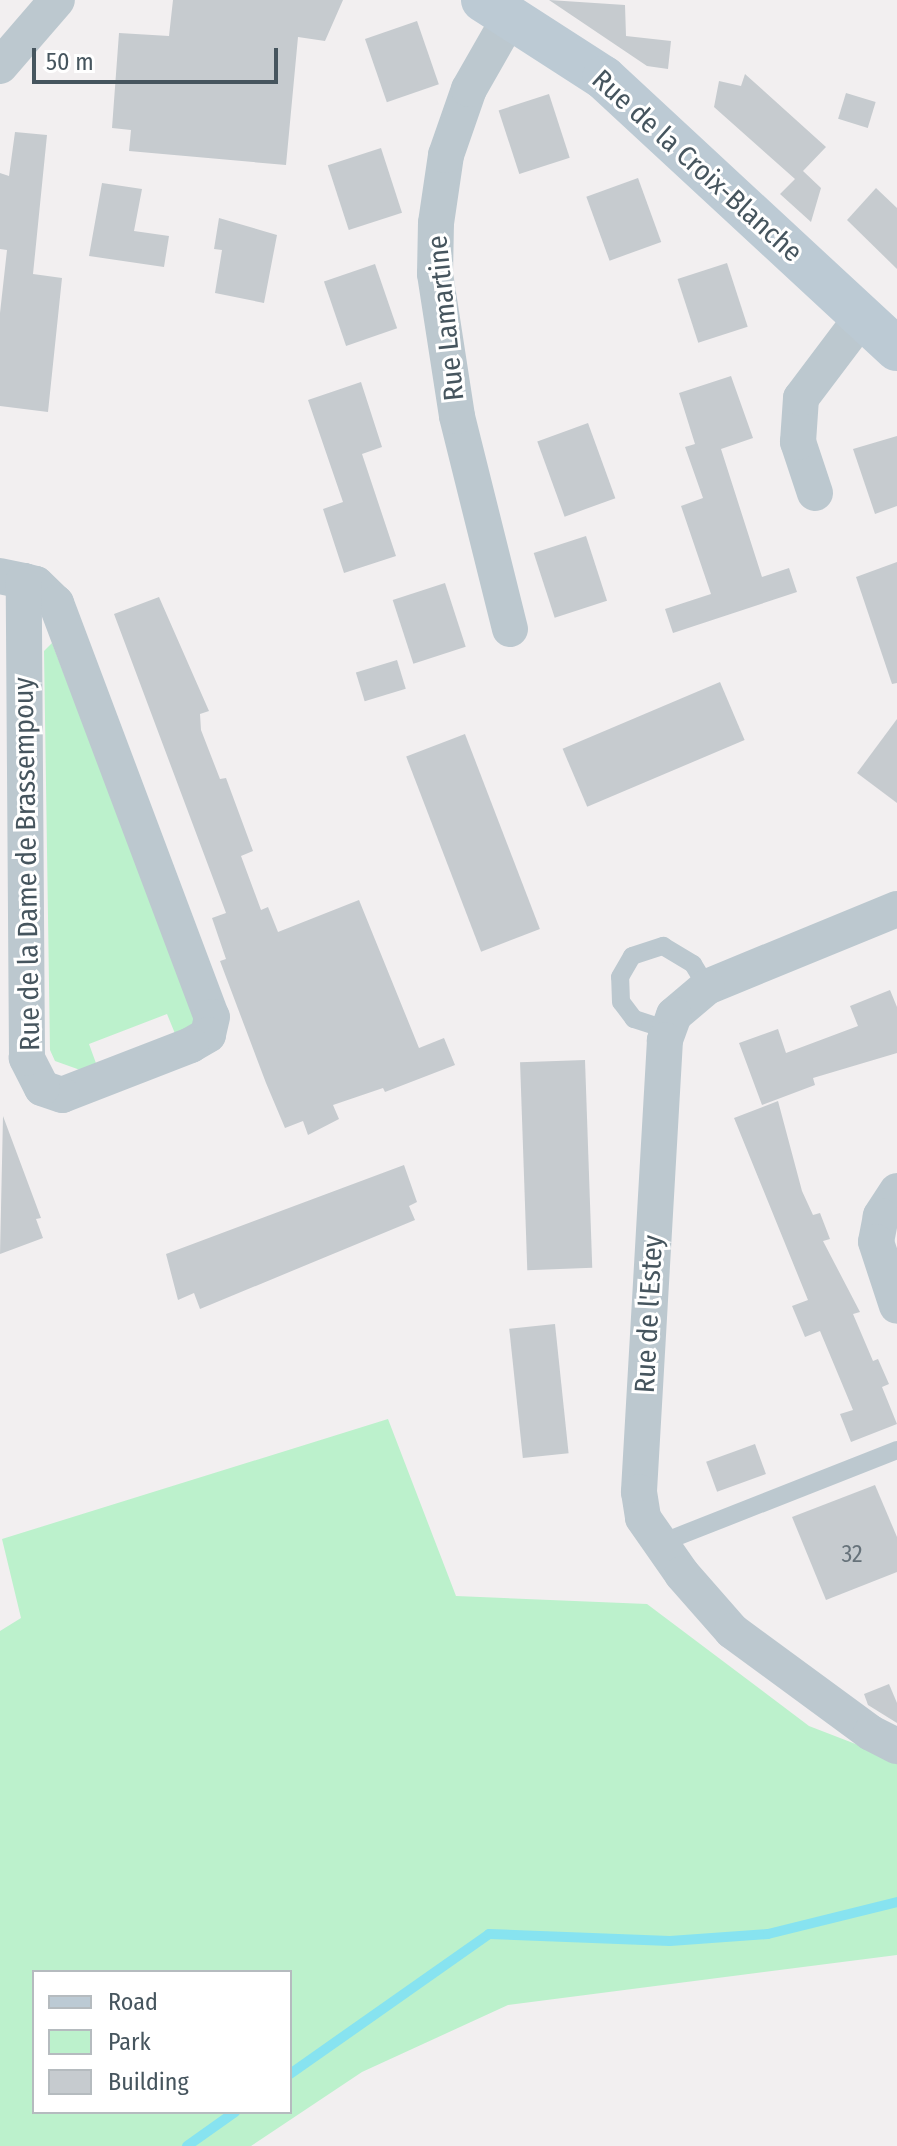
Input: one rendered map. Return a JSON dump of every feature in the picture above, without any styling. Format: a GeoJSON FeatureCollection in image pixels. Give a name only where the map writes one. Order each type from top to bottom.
{"type":"FeatureCollection","features":[{"type":"Feature","properties":{"kind":"main road","name":"Rue de la Croix-Blanche"},"geometry":{"type":"LineString","coordinates":[[497,8],[604,78],[897,349]]}},
{"type":"Feature","properties":{"kind":"street"},"geometry":{"type":"LineString","coordinates":[[0,66],[57,0]]}},
{"type":"Feature","properties":{"kind":"street","name":"Rue Lamartine"},"geometry":{"type":"LineString","coordinates":[[497,8],[446,155],[435,249],[457,416],[510,629]]}},
{"type":"Feature","properties":{"kind":"street"},"geometry":{"type":"LineString","coordinates":[[815,493],[798,442],[801,398],[862,317]]}},
{"type":"Feature","properties":{"kind":"street","name":"Rue de la Dame de Brassempouy"},"geometry":{"type":"LineString","coordinates":[[12,579],[47,591],[56,603],[212,1017],[208,1035],[191,1045],[62,1095],[42,1088],[27,1058],[12,579]]}},
{"type":"Feature","properties":{"kind":"street"},"geometry":{"type":"LineString","coordinates":[[668,1030],[674,1015],[707,987],[897,909]]}},
{"type":"Feature","properties":{"kind":"street","name":"Rue de l'Estey"},"geometry":{"type":"LineString","coordinates":[[668,1030],[639,1492],[643,1518],[732,1631],[871,1733],[897,1746]]}},
{"type":"Feature","properties":{"kind":"street"},"geometry":{"type":"LineString","coordinates":[[897,1191],[881,1216],[876,1242],[897,1306]]}},
{"type":"Feature","properties":{"kind":"lane"},"geometry":{"type":"LineString","coordinates":[[668,1030],[634,1019],[621,1002],[620,977],[632,956],[663,946],[693,964],[707,987]]}},
{"type":"Feature","properties":{"kind":"lane"},"geometry":{"type":"LineString","coordinates":[[661,1543],[897,1450]]}},
{"type":"Feature","properties":{"kind":"green space"},"geometry":{"type":"Polygon","coordinates":[[[52,643],[197,1018],[190,1030],[176,1036],[167,1014],[89,1044],[97,1066],[83,1071],[55,1061],[50,1050],[44,651],[52,643]]]}},
{"type":"Feature","properties":{"kind":"green space"},"geometry":{"type":"Polygon","coordinates":[[[388,1419],[456,1596],[647,1604],[809,1726],[897,1760],[897,1955],[508,2005],[362,2072],[251,2146],[0,2146],[0,1631],[21,1618],[2,1539],[388,1419]]]}},
{"type":"Feature","properties":{"kind":"building"},"geometry":{"type":"Polygon","coordinates":[[[173,0],[343,0],[325,41],[298,37],[286,165],[129,151],[131,130],[112,128],[119,33],[169,36],[173,0]]]}},
{"type":"Feature","properties":{"kind":"building"},"geometry":{"type":"Polygon","coordinates":[[[549,0],[625,5],[626,36],[671,41],[668,69],[647,66],[549,0]]]}},
{"type":"Feature","properties":{"kind":"building"},"geometry":{"type":"Polygon","coordinates":[[[417,21],[439,84],[387,102],[365,39],[417,21]]]}},
{"type":"Feature","properties":{"kind":"building"},"geometry":{"type":"Polygon","coordinates":[[[745,74],[826,147],[803,171],[821,188],[811,222],[780,194],[795,179],[714,107],[719,81],[741,86],[745,74]]]}},
{"type":"Feature","properties":{"kind":"building"},"geometry":{"type":"Polygon","coordinates":[[[846,93],[876,102],[868,128],[838,119],[846,93]]]}},
{"type":"Feature","properties":{"kind":"building"},"geometry":{"type":"Polygon","coordinates":[[[549,94],[570,158],[519,174],[499,110],[549,94]]]}},
{"type":"Feature","properties":{"kind":"building"},"geometry":{"type":"Polygon","coordinates":[[[15,132],[47,135],[33,274],[62,278],[48,412],[0,406],[0,313],[7,250],[0,249],[0,173],[9,176],[15,132]]]}},
{"type":"Feature","properties":{"kind":"building"},"geometry":{"type":"Polygon","coordinates":[[[381,148],[402,213],[349,230],[328,165],[381,148]]]}},
{"type":"Feature","properties":{"kind":"building"},"geometry":{"type":"Polygon","coordinates":[[[638,178],[661,242],[610,261],[586,197],[638,178]]]}},
{"type":"Feature","properties":{"kind":"building"},"geometry":{"type":"Polygon","coordinates":[[[102,183],[142,189],[134,231],[169,236],[164,267],[89,256],[102,183]]]}},
{"type":"Feature","properties":{"kind":"building"},"geometry":{"type":"Polygon","coordinates":[[[876,188],[897,208],[897,269],[847,220],[876,188]]]}},
{"type":"Feature","properties":{"kind":"building"},"geometry":{"type":"Polygon","coordinates":[[[219,218],[277,235],[264,303],[215,293],[222,250],[214,249],[219,218]]]}},
{"type":"Feature","properties":{"kind":"building"},"geometry":{"type":"Polygon","coordinates":[[[727,263],[748,327],[698,343],[678,279],[727,263]]]}},
{"type":"Feature","properties":{"kind":"building"},"geometry":{"type":"Polygon","coordinates":[[[375,264],[397,328],[346,346],[324,282],[375,264]]]}},
{"type":"Feature","properties":{"kind":"building"},"geometry":{"type":"Polygon","coordinates":[[[731,376],[753,438],[721,449],[762,577],[789,568],[797,592],[673,633],[665,609],[711,594],[681,506],[703,498],[685,447],[695,444],[679,393],[731,376]]]}},
{"type":"Feature","properties":{"kind":"building"},"geometry":{"type":"Polygon","coordinates":[[[361,382],[382,447],[362,454],[396,556],[344,573],[323,509],[343,502],[308,400],[361,382]]]}},
{"type":"Feature","properties":{"kind":"building"},"geometry":{"type":"Polygon","coordinates":[[[588,423],[615,498],[565,517],[537,441],[588,423]]]}},
{"type":"Feature","properties":{"kind":"building"},"geometry":{"type":"Polygon","coordinates":[[[897,436],[897,506],[875,514],[853,449],[897,436]]]}},
{"type":"Feature","properties":{"kind":"building"},"geometry":{"type":"Polygon","coordinates":[[[586,536],[607,601],[555,618],[534,553],[586,536]]]}},
{"type":"Feature","properties":{"kind":"building"},"geometry":{"type":"Polygon","coordinates":[[[897,562],[897,683],[892,684],[856,577],[897,562]]]}},
{"type":"Feature","properties":{"kind":"building"},"geometry":{"type":"Polygon","coordinates":[[[445,583],[466,647],[413,664],[393,600],[445,583]]]}},
{"type":"Feature","properties":{"kind":"building"},"geometry":{"type":"Polygon","coordinates":[[[159,597],[209,711],[200,714],[201,730],[220,779],[226,778],[253,851],[241,856],[261,910],[268,907],[278,932],[359,900],[419,1048],[444,1038],[455,1065],[385,1092],[383,1088],[333,1105],[339,1119],[308,1135],[303,1121],[285,1128],[220,961],[226,959],[212,918],[226,913],[114,614],[159,597]]]}},
{"type":"Feature","properties":{"kind":"building"},"geometry":{"type":"Polygon","coordinates":[[[397,660],[406,689],[365,701],[356,673],[397,660]]]}},
{"type":"Feature","properties":{"kind":"building"},"geometry":{"type":"Polygon","coordinates":[[[720,682],[745,740],[587,807],[563,749],[720,682]]]}},
{"type":"Feature","properties":{"kind":"building"},"geometry":{"type":"Polygon","coordinates":[[[897,719],[897,803],[857,773],[897,719]]]}},
{"type":"Feature","properties":{"kind":"building"},"geometry":{"type":"Polygon","coordinates":[[[465,734],[540,929],[481,952],[406,757],[465,734]]]}},
{"type":"Feature","properties":{"kind":"building"},"geometry":{"type":"Polygon","coordinates":[[[890,990],[897,1007],[897,1053],[813,1078],[815,1085],[762,1105],[739,1043],[778,1029],[786,1053],[858,1026],[850,1006],[890,990]]]}},
{"type":"Feature","properties":{"kind":"building"},"geometry":{"type":"Polygon","coordinates":[[[585,1060],[592,1268],[527,1270],[520,1062],[585,1060]]]}},
{"type":"Feature","properties":{"kind":"building"},"geometry":{"type":"Polygon","coordinates":[[[778,1101],[802,1191],[813,1215],[820,1213],[830,1239],[823,1241],[860,1312],[853,1314],[873,1361],[878,1359],[889,1384],[882,1387],[897,1424],[851,1442],[840,1414],[853,1410],[820,1331],[805,1337],[792,1306],[808,1300],[734,1118],[778,1101]]]}},
{"type":"Feature","properties":{"kind":"building"},"geometry":{"type":"Polygon","coordinates":[[[3,1116],[41,1218],[36,1219],[43,1238],[0,1254],[3,1116]]]}},
{"type":"Feature","properties":{"kind":"building"},"geometry":{"type":"Polygon","coordinates":[[[404,1165],[417,1202],[409,1206],[415,1220],[200,1309],[194,1293],[178,1300],[166,1254],[404,1165]]]}},
{"type":"Feature","properties":{"kind":"building"},"geometry":{"type":"Polygon","coordinates":[[[555,1324],[569,1453],[523,1458],[509,1329],[555,1324]]]}},
{"type":"Feature","properties":{"kind":"building"},"geometry":{"type":"Polygon","coordinates":[[[755,1444],[766,1474],[717,1492],[706,1462],[755,1444]]]}},
{"type":"Feature","properties":{"kind":"building"},"geometry":{"type":"Polygon","coordinates":[[[875,1485],[897,1537],[897,1572],[826,1600],[792,1517],[875,1485]]]}},
{"type":"Feature","properties":{"kind":"building"},"geometry":{"type":"Polygon","coordinates":[[[889,1684],[897,1703],[897,1723],[868,1705],[864,1694],[889,1684]]]}},
{"type":"Feature","properties":{"kind":"waterway"},"geometry":{"type":"LineString","coordinates":[[292,2073],[489,1934],[670,1941],[768,1934],[897,1902]]}},
{"type":"Feature","properties":{"kind":"waterway"},"geometry":{"type":"LineString","coordinates":[[187,2146],[232,2114]]}}]}
